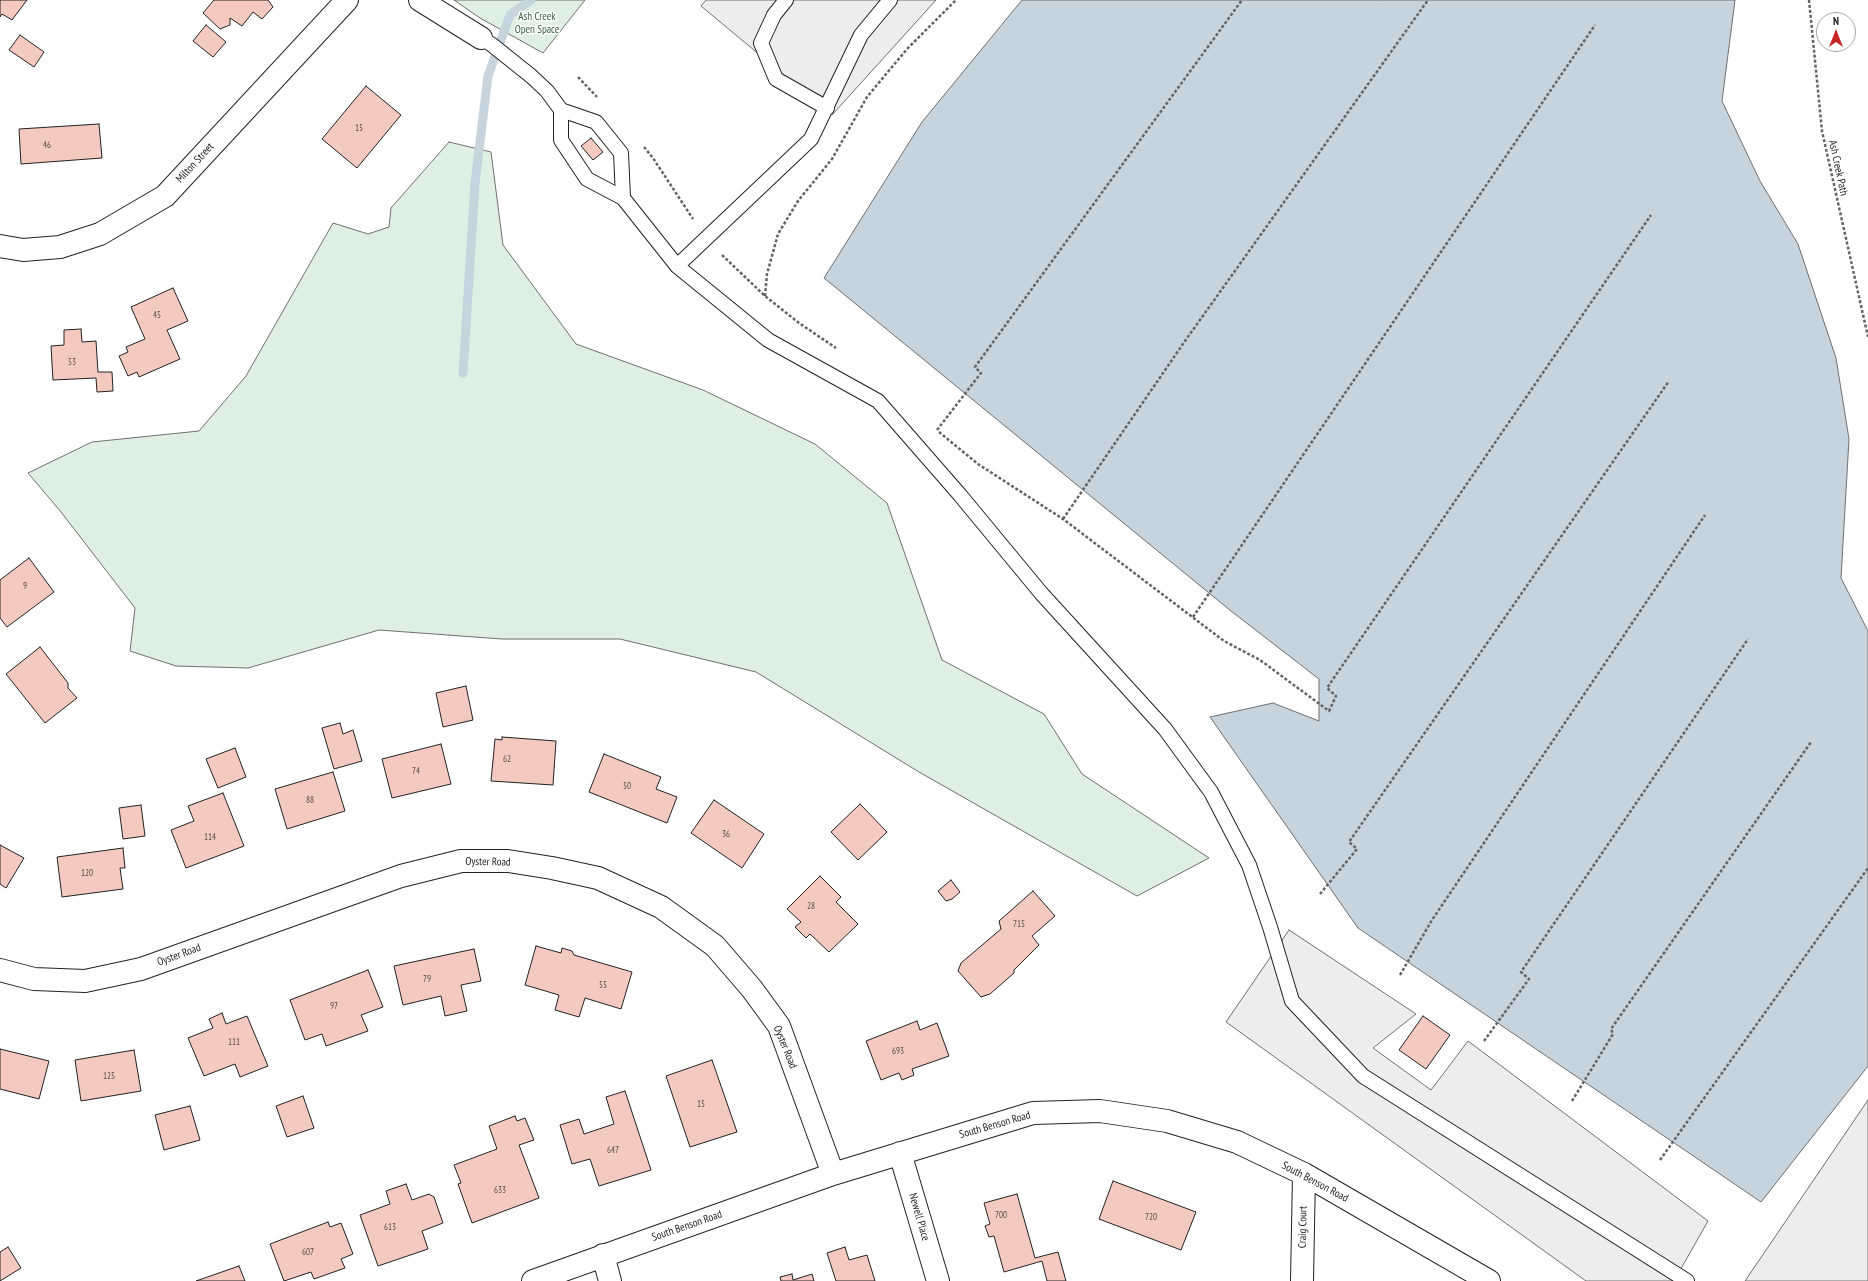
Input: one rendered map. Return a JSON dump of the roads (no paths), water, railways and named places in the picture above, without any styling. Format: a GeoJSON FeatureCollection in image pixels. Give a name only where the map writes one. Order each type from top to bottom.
{"type":"FeatureCollection","features":[{"type":"Feature","properties":{"kind":"street","name":"Milton Street"},"geometry":{"type":"LineString","coordinates":[[0,246],[23,250],[60,247],[100,234],[165,196],[347,0]]}},
{"type":"Feature","properties":{"kind":"street"},"geometry":{"type":"LineString","coordinates":[[420,0],[486,41]]}},
{"type":"Feature","properties":{"kind":"street","name":"Oyster Road"},"geometry":{"type":"LineString","coordinates":[[0,970],[34,979],[85,981],[141,968],[401,876],[461,861],[508,862],[552,868],[598,878],[661,907],[715,946],[752,989],[779,1026],[833,1174]]}},
{"type":"Feature","properties":{"kind":"street","name":"South Benson Road"},"geometry":{"type":"LineString","coordinates":[[533,1281],[833,1174],[1033,1113],[1100,1111],[1167,1121],[1230,1140],[1304,1174],[1488,1281]]}},
{"type":"Feature","properties":{"kind":"street","name":"Newell Place"},"geometry":{"type":"LineString","coordinates":[[900,1153],[938,1281]]}},
{"type":"Feature","properties":{"kind":"street","name":"Craig Court"},"geometry":{"type":"LineString","coordinates":[[1302,1281],[1304,1174]]}},
{"type":"Feature","properties":{"kind":"street"},"geometry":{"type":"LineString","coordinates":[[603,1255],[610,1281]]}},
{"type":"Feature","properties":{"kind":"lane"},"geometry":{"type":"LineString","coordinates":[[786,0],[774,15],[761,43],[776,79],[827,108]]}},
{"type":"Feature","properties":{"kind":"lane"},"geometry":{"type":"LineString","coordinates":[[677,266],[704,238],[811,139],[861,35],[890,0]]}},
{"type":"Feature","properties":{"kind":"lane"},"geometry":{"type":"LineString","coordinates":[[486,41],[510,58],[547,91],[561,110],[596,122],[621,154],[623,198]]}},
{"type":"Feature","properties":{"kind":"lane"},"geometry":{"type":"LineString","coordinates":[[561,110],[561,140],[587,178],[623,198],[677,266],[768,340],[878,402],[960,495],[1041,593],[1165,729],[1211,792],[1249,865],[1270,927],[1292,1001],[1363,1076],[1687,1281]]}},
{"type":"Feature","properties":{"kind":"waterway"},"geometry":{"type":"LineString","coordinates":[[463,373],[475,183],[488,76],[510,15],[531,0]]}},
{"type":"Feature","properties":{"kind":"park label","name":"Ash Creek Open Space"},"geometry":{"type":"Point","coordinates":[537,23]}}]}
